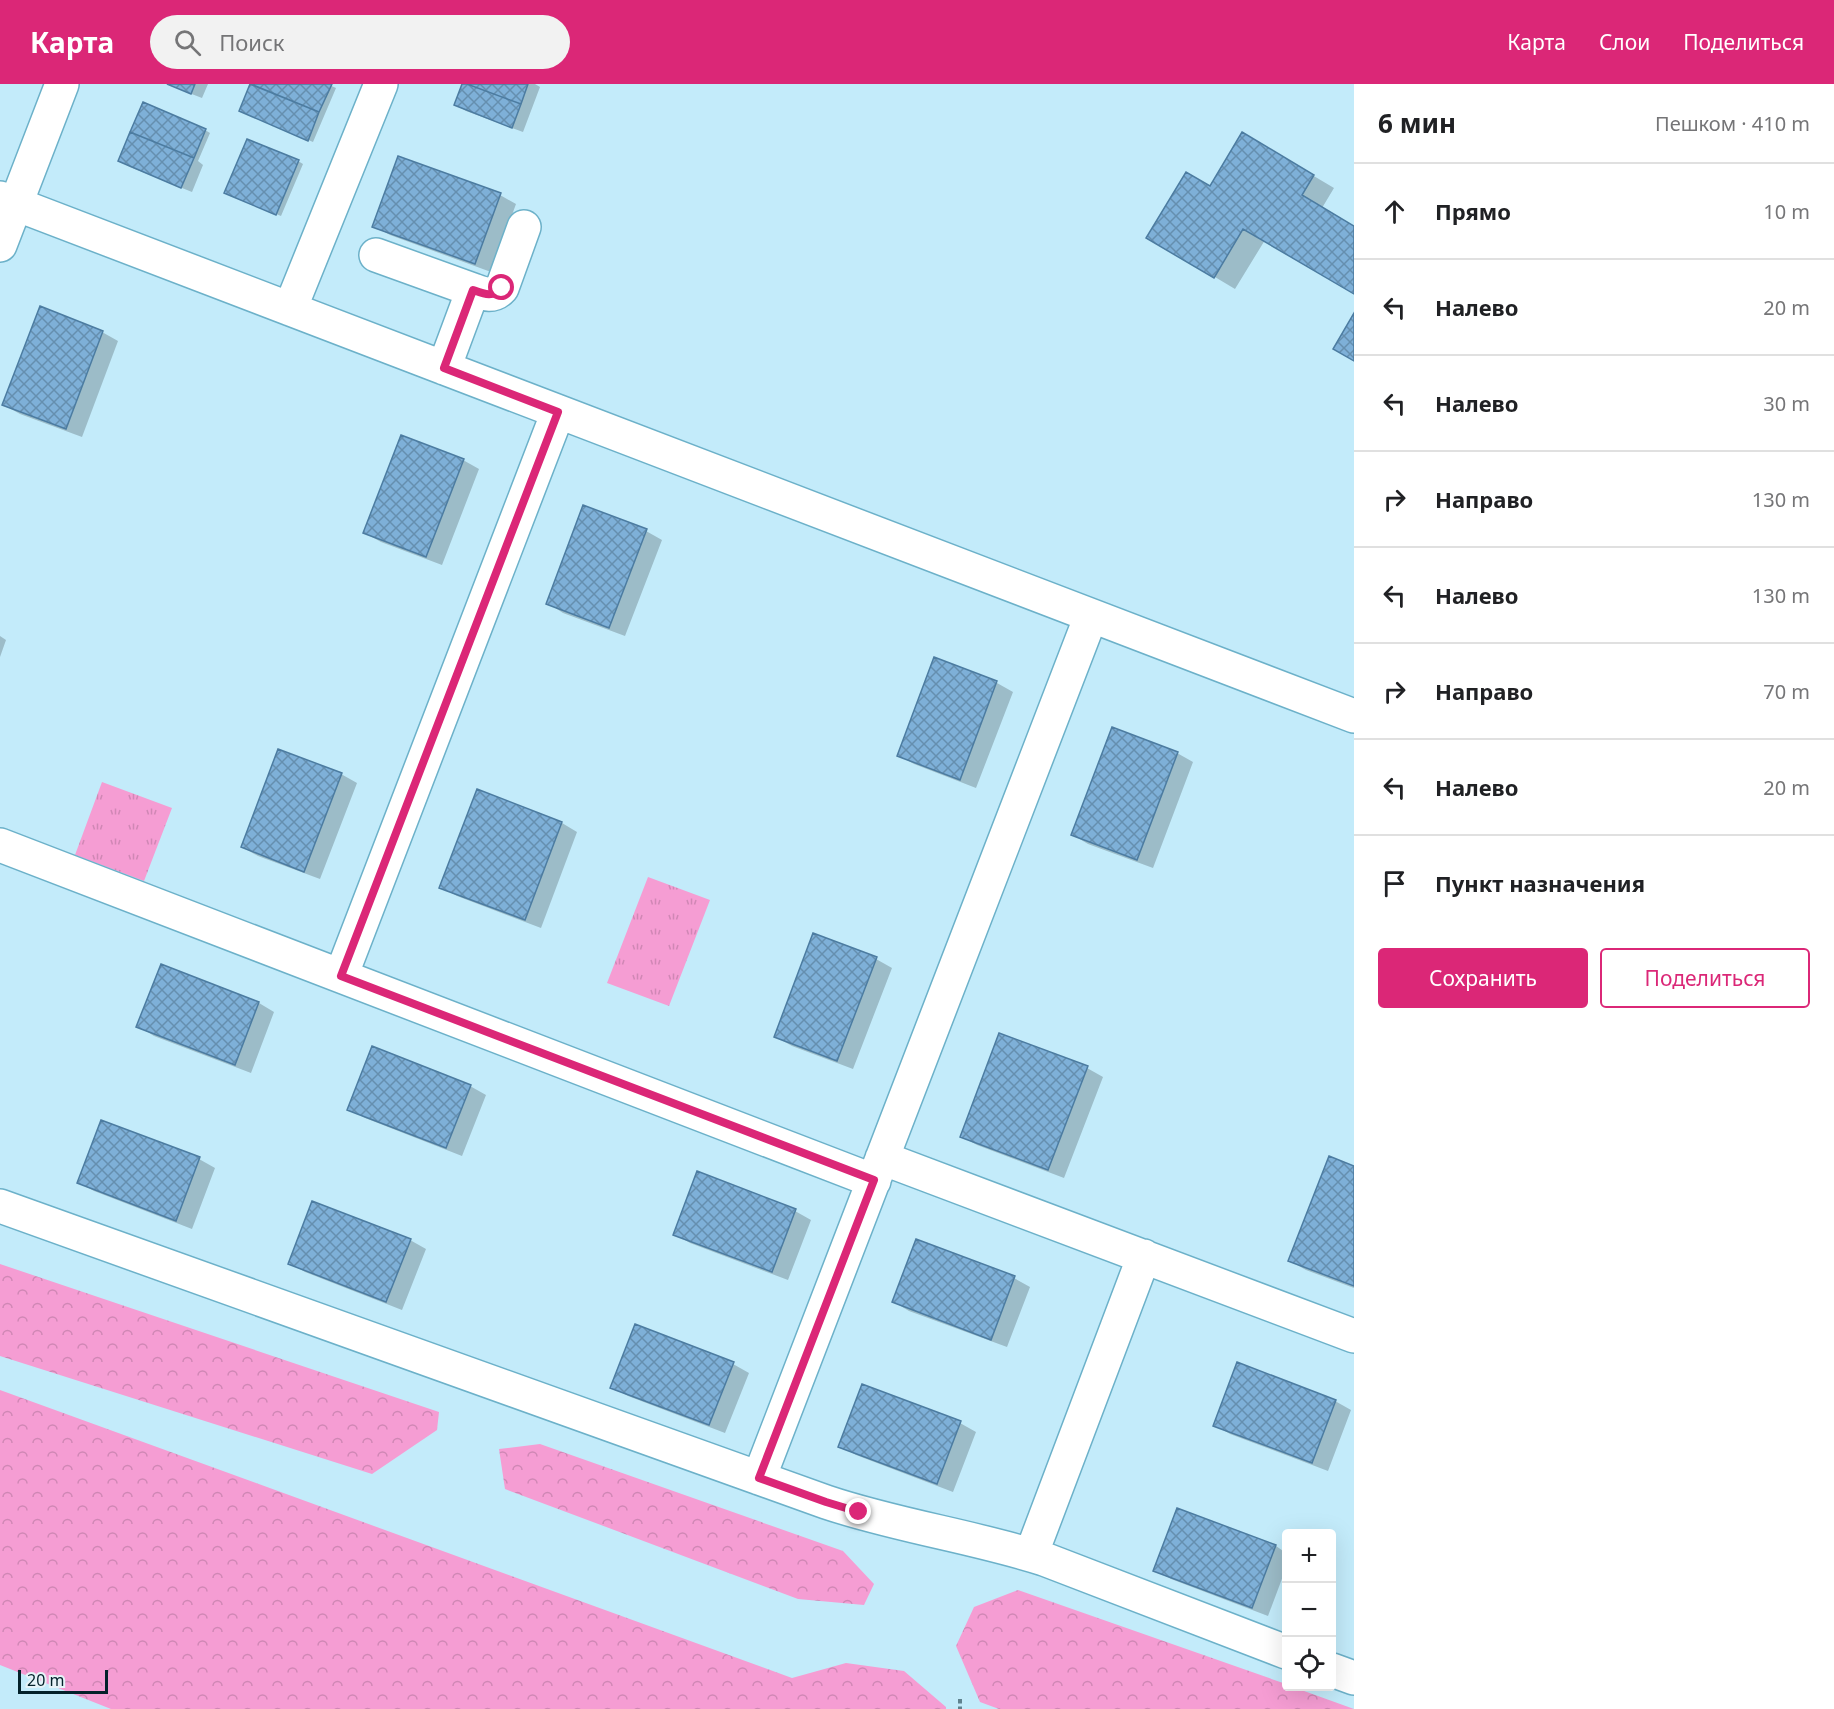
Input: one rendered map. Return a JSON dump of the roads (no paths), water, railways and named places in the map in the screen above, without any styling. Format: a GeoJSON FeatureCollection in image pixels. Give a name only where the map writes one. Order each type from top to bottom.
{"type":"FeatureCollection","features":[{"type":"Feature","properties":{"kind":"street"},"geometry":{"type":"LineString","coordinates":[[0,245],[8,201],[62,84]]}},
{"type":"Feature","properties":{"kind":"street"},"geometry":{"type":"LineString","coordinates":[[290,309],[381,84]]}},
{"type":"Feature","properties":{"kind":"street"},"geometry":{"type":"LineString","coordinates":[[8,201],[1354,716]]}},
{"type":"Feature","properties":{"kind":"street"},"geometry":{"type":"LineString","coordinates":[[376,255],[491,295],[502,288],[524,227]]}},
{"type":"Feature","properties":{"kind":"street"},"geometry":{"type":"LineString","coordinates":[[444,368],[473,290]]}},
{"type":"Feature","properties":{"kind":"street"},"geometry":{"type":"LineString","coordinates":[[341,976],[558,412]]}},
{"type":"Feature","properties":{"kind":"street"},"geometry":{"type":"LineString","coordinates":[[759,1478],[1091,616]]}},
{"type":"Feature","properties":{"kind":"street"},"geometry":{"type":"LineString","coordinates":[[0,845],[341,976],[878,1169],[1144,1256],[1354,1336]]}},
{"type":"Feature","properties":{"kind":"street"},"geometry":{"type":"LineString","coordinates":[[0,1206],[838,1506],[1031,1555],[1282,1650]]}},
{"type":"Feature","properties":{"kind":"street"},"geometry":{"type":"LineString","coordinates":[[1031,1555],[1144,1256]]}},
{"type":"Feature","properties":{"kind":"street"},"geometry":{"type":"LineString","coordinates":[[1336,1671],[1354,1678]]}}]}
